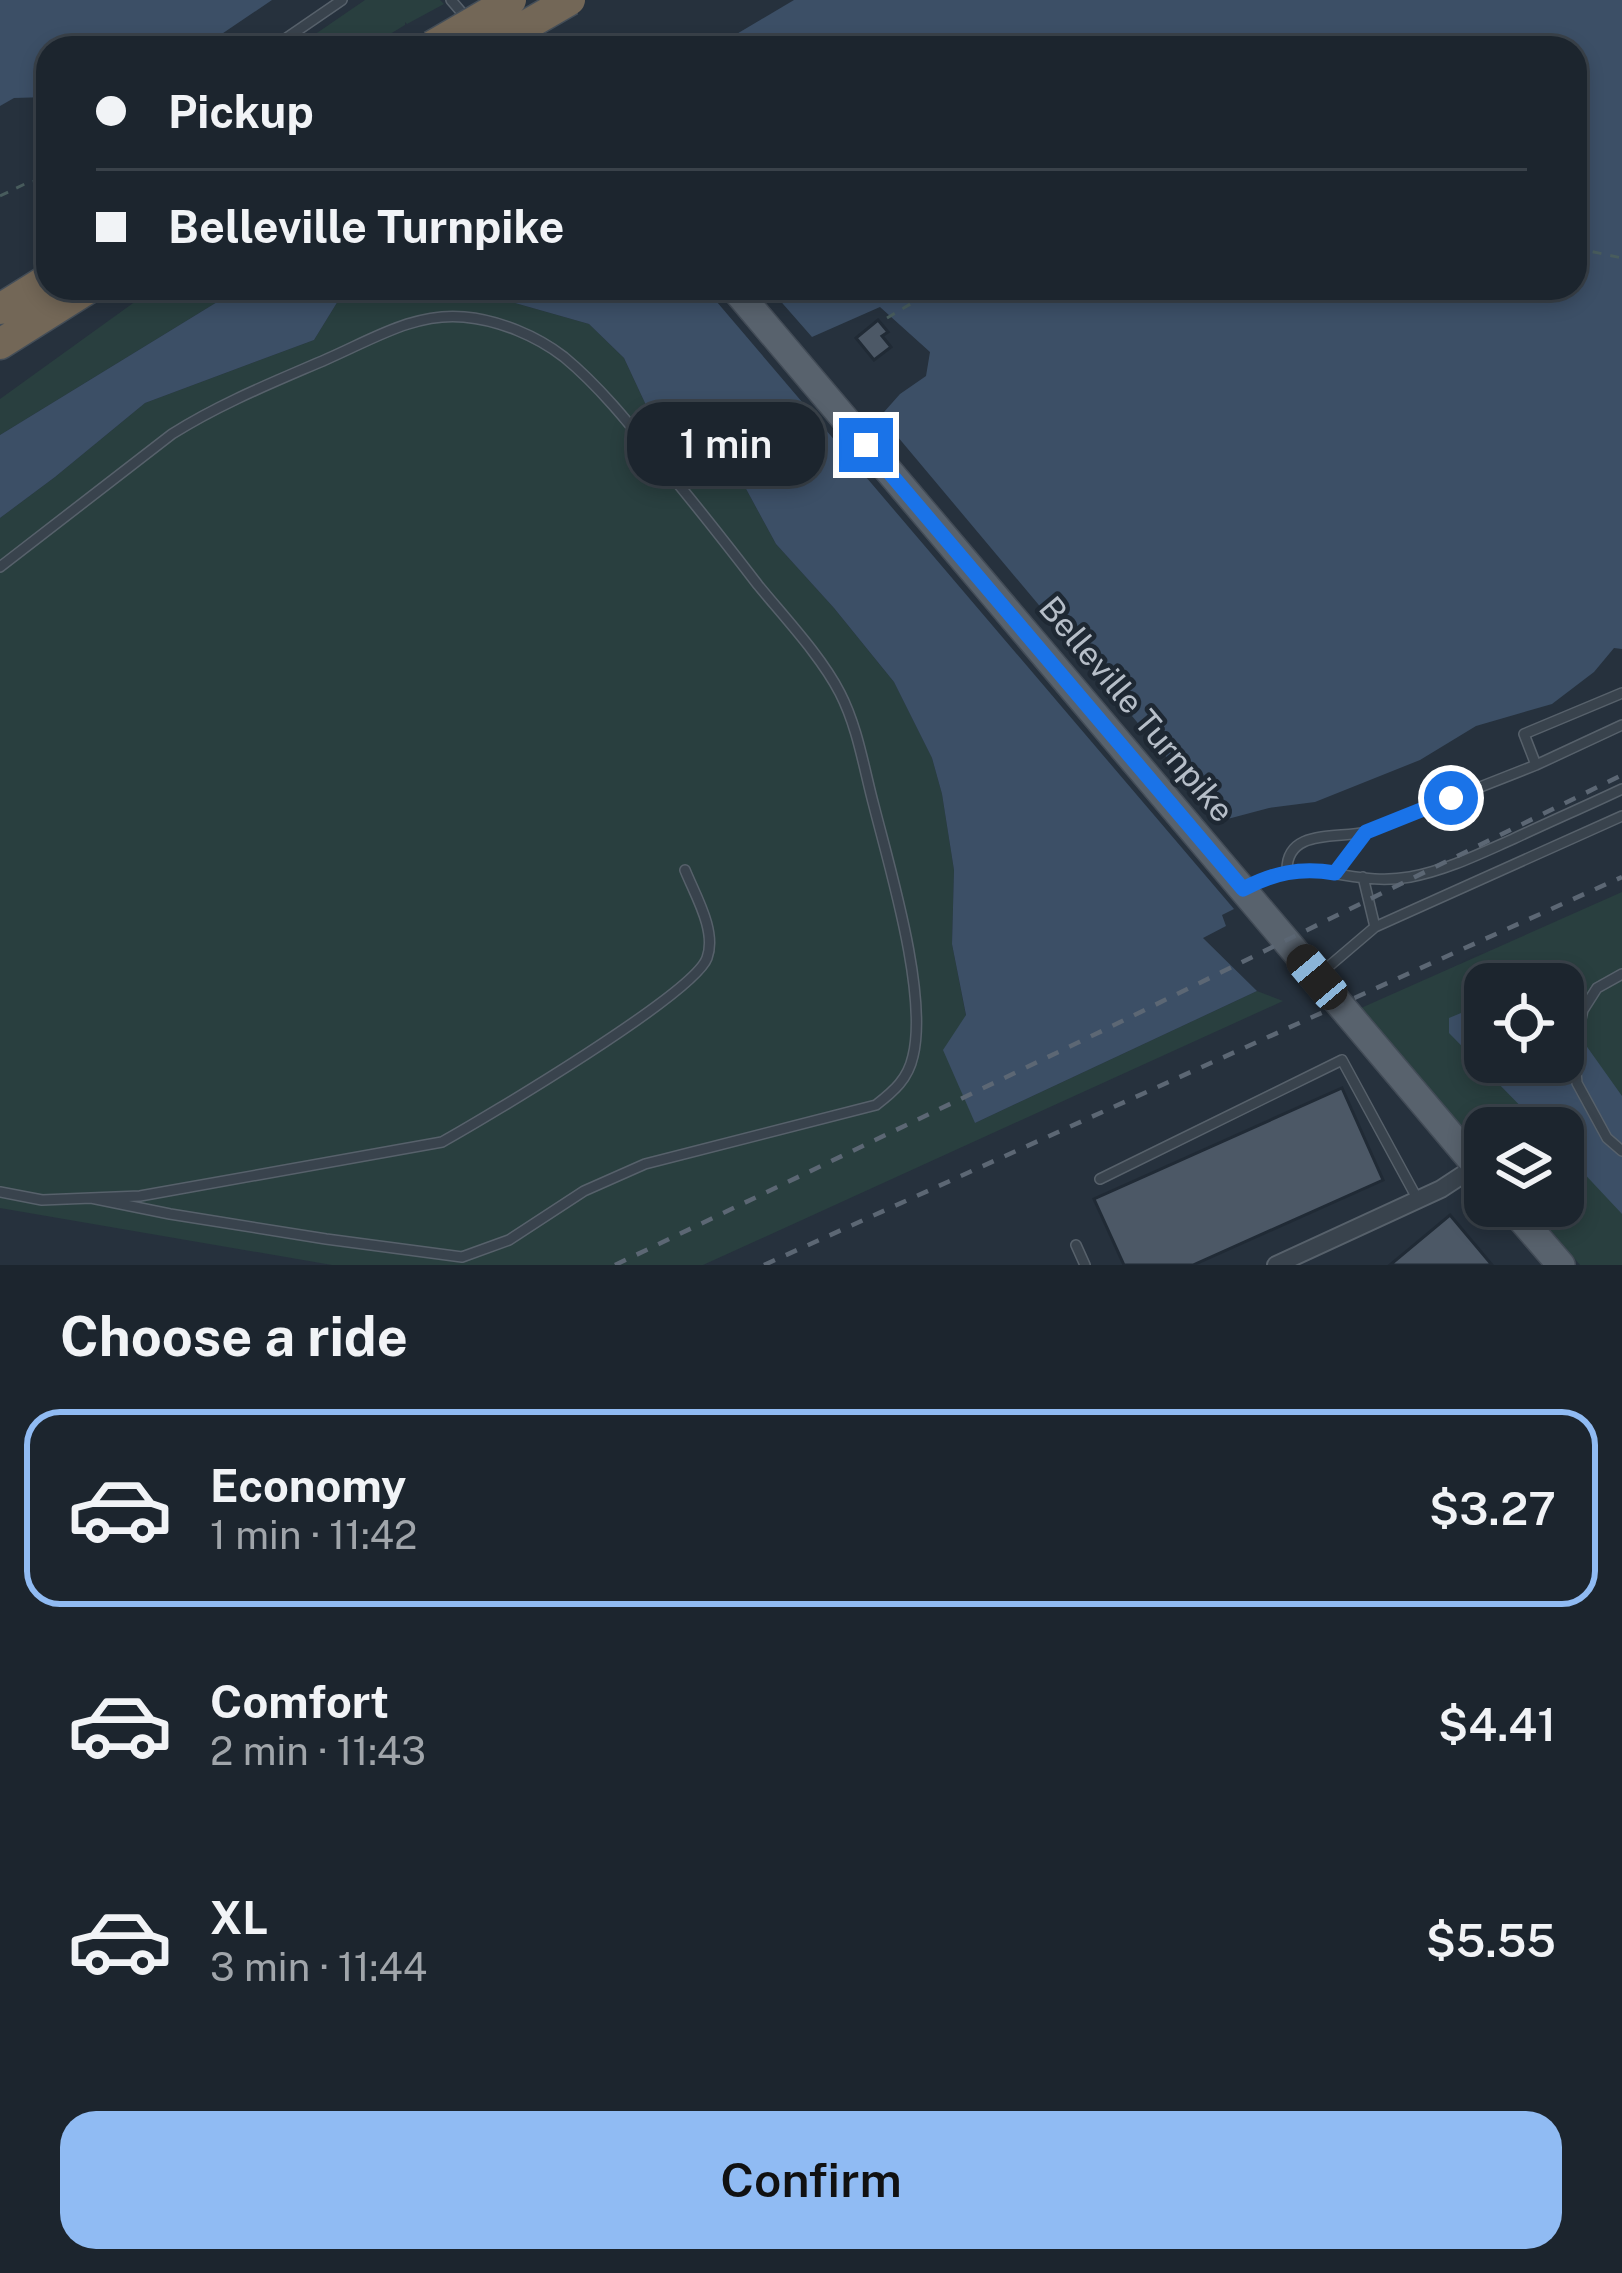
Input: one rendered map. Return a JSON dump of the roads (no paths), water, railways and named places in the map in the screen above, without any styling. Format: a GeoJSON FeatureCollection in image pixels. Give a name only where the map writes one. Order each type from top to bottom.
{"type":"FeatureCollection","features":[{"type":"Feature","properties":{"kind":"highway"},"geometry":{"type":"LineString","coordinates":[[449,36],[511,0]]}},
{"type":"Feature","properties":{"kind":"highway"},"geometry":{"type":"LineString","coordinates":[[510,36],[570,0]]}},
{"type":"Feature","properties":{"kind":"highway"},"geometry":{"type":"LineString","coordinates":[[0,285],[36,266]]}},
{"type":"Feature","properties":{"kind":"highway"},"geometry":{"type":"LineString","coordinates":[[0,310],[36,287]]}},
{"type":"Feature","properties":{"kind":"highway"},"geometry":{"type":"LineString","coordinates":[[0,344],[69,300]]}},
{"type":"Feature","properties":{"kind":"highway"},"geometry":{"type":"LineString","coordinates":[[0,353],[32,323]]}},
{"type":"Feature","properties":{"kind":"main road"},"geometry":{"type":"LineString","coordinates":[[490,0],[521,36]]}},
{"type":"Feature","properties":{"kind":"main road","name":"Belleville Turnpike"},"geometry":{"type":"LineString","coordinates":[[744,300],[1464,1152]]}},
{"type":"Feature","properties":{"kind":"main road"},"geometry":{"type":"LineString","coordinates":[[1528,1227],[1561,1265]]}},
{"type":"Feature","properties":{"kind":"street"},"geometry":{"type":"LineString","coordinates":[[1276,1265],[1464,1177]]}},
{"type":"Feature","properties":{"kind":"lane"},"geometry":{"type":"LineString","coordinates":[[290,36],[342,0]]}},
{"type":"Feature","properties":{"kind":"lane"},"geometry":{"type":"LineString","coordinates":[[451,0],[480,36]]}},
{"type":"Feature","properties":{"kind":"lane"},"geometry":{"type":"LineString","coordinates":[[0,567],[140,457],[202,415],[392,329],[437,315],[498,324],[533,338],[562,356],[620,413],[840,692],[856,734],[886,852],[915,999],[915,1052],[907,1075],[876,1105],[645,1164],[584,1191],[509,1240],[462,1257],[91,1198]]}},
{"type":"Feature","properties":{"kind":"lane"},"geometry":{"type":"LineString","coordinates":[[1536,765],[1524,734],[1622,693]]}},
{"type":"Feature","properties":{"kind":"lane"},"geometry":{"type":"LineString","coordinates":[[1287,871],[1294,848],[1306,839],[1366,832],[1536,765],[1622,725]]}},
{"type":"Feature","properties":{"kind":"lane"},"geometry":{"type":"LineString","coordinates":[[1243,889],[1287,871],[1375,879],[1408,877],[1456,865],[1622,789]]}},
{"type":"Feature","properties":{"kind":"lane"},"geometry":{"type":"LineString","coordinates":[[1317,977],[1375,927],[1622,816]]}},
{"type":"Feature","properties":{"kind":"lane"},"geometry":{"type":"LineString","coordinates":[[1335,873],[1366,832]]}},
{"type":"Feature","properties":{"kind":"lane"},"geometry":{"type":"LineString","coordinates":[[0,1192],[42,1200],[140,1196],[442,1142],[648,1013],[697,971],[707,959],[709,932],[686,870]]}},
{"type":"Feature","properties":{"kind":"lane"},"geometry":{"type":"LineString","coordinates":[[1363,877],[1375,927]]}},
{"type":"Feature","properties":{"kind":"lane"},"geometry":{"type":"LineString","coordinates":[[1622,974],[1597,988],[1583,1010],[1574,1050],[1577,1083],[1607,1138],[1622,1151]]}},
{"type":"Feature","properties":{"kind":"lane"},"geometry":{"type":"LineString","coordinates":[[1100,1179],[1372,1044]]}},
{"type":"Feature","properties":{"kind":"lane"},"geometry":{"type":"LineString","coordinates":[[1342,1060],[1418,1200]]}},
{"type":"Feature","properties":{"kind":"lane"},"geometry":{"type":"LineString","coordinates":[[1076,1245],[1085,1265]]}},
{"type":"Feature","properties":{"kind":"water"},"geometry":{"type":"Polygon","coordinates":[[[0,0],[272,0],[219,36],[36,36],[36,97],[14,98],[0,106],[0,0]]]}},
{"type":"Feature","properties":{"kind":"water"},"geometry":{"type":"Polygon","coordinates":[[[794,0],[1622,0],[1622,649],[1614,648],[1594,672],[1552,704],[1476,726],[1420,760],[1315,802],[1220,821],[892,430],[884,412],[926,376],[930,352],[880,307],[812,337],[780,300],[1587,300],[1587,36],[733,36],[794,0]]]}},
{"type":"Feature","properties":{"kind":"water"},"geometry":{"type":"Polygon","coordinates":[[[220,300],[339,300],[314,340],[145,403],[0,518],[0,435],[220,300]]]}},
{"type":"Feature","properties":{"kind":"water"},"geometry":{"type":"Polygon","coordinates":[[[512,300],[715,300],[1234,909],[1222,915],[1226,926],[1203,938],[1257,991],[975,1123],[943,1050],[966,1015],[952,944],[954,870],[942,794],[932,758],[894,682],[776,544],[726,452],[686,444],[652,418],[624,358],[589,324],[512,300]]]}},
{"type":"Feature","properties":{"kind":"water"},"geometry":{"type":"Polygon","coordinates":[[[1464,1012],[1464,1048],[1449,1033],[1449,1018],[1464,1012]]]}},
{"type":"Feature","properties":{"kind":"water"},"geometry":{"type":"Polygon","coordinates":[[[1584,1043],[1622,1096],[1622,1214],[1584,1173],[1584,1107],[1521,1107],[1498,1083],[1584,1083],[1584,1043]]]}},
{"type":"Feature","properties":{"kind":"railway"},"geometry":{"type":"LineString","coordinates":[[615,1265],[1622,775]]}},
{"type":"Feature","properties":{"kind":"railway"},"geometry":{"type":"LineString","coordinates":[[764,1265],[1622,877]]}}]}
